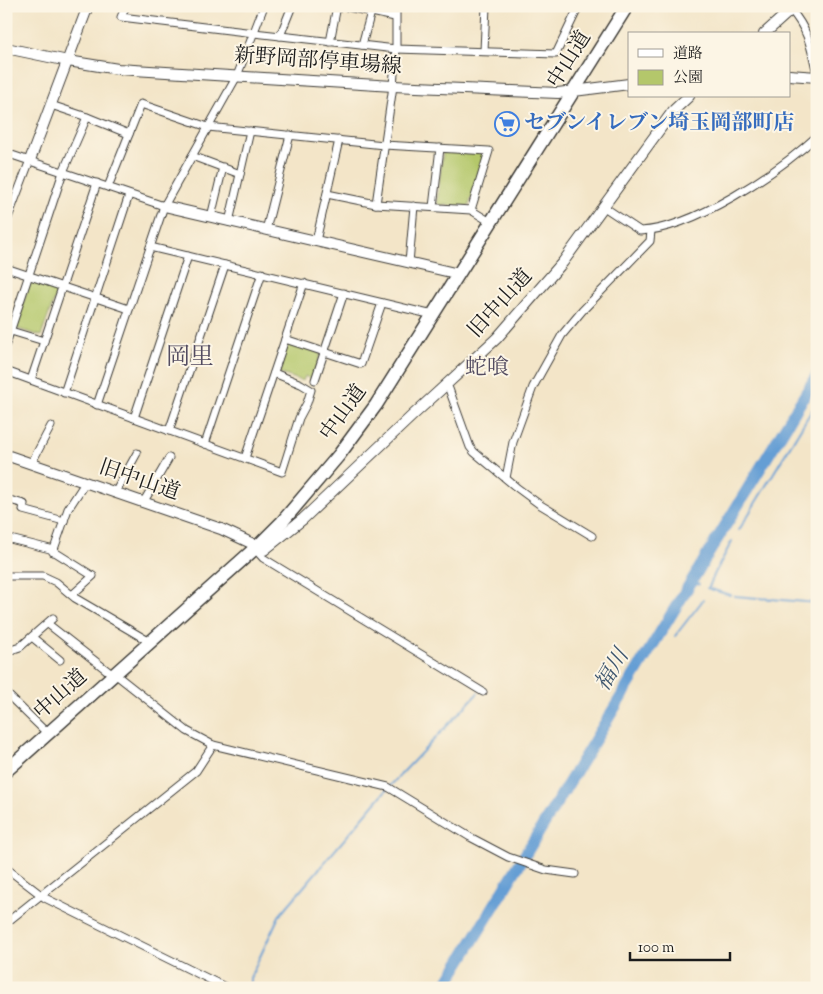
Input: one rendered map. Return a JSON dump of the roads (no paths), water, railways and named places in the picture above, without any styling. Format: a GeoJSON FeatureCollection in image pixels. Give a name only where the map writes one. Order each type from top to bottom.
{"type":"FeatureCollection","features":[{"type":"Feature","properties":{"kind":"highway","name":"中山道"},"geometry":{"type":"LineString","coordinates":[[6,771],[255,549],[295,507],[339,455],[376,405],[434,315],[627,6]]}},
{"type":"Feature","properties":{"kind":"street"},"geometry":{"type":"LineString","coordinates":[[6,224],[88,6]]}},
{"type":"Feature","properties":{"kind":"street"},"geometry":{"type":"LineString","coordinates":[[126,6],[122,17],[330,42],[396,49],[556,54],[579,6]]}},
{"type":"Feature","properties":{"kind":"street"},"geometry":{"type":"LineString","coordinates":[[97,405],[164,206],[237,76],[264,6]]}},
{"type":"Feature","properties":{"kind":"street"},"geometry":{"type":"LineString","coordinates":[[280,36],[292,6]]}},
{"type":"Feature","properties":{"kind":"street"},"geometry":{"type":"LineString","coordinates":[[330,42],[337,6]]}},
{"type":"Feature","properties":{"kind":"street"},"geometry":{"type":"LineString","coordinates":[[343,6],[395,17]]}},
{"type":"Feature","properties":{"kind":"street"},"geometry":{"type":"LineString","coordinates":[[376,204],[393,86],[396,49],[396,6]]}},
{"type":"Feature","properties":{"kind":"street"},"geometry":{"type":"LineString","coordinates":[[484,51],[486,6]]}},
{"type":"Feature","properties":{"kind":"street"},"geometry":{"type":"LineString","coordinates":[[766,32],[793,8],[808,35],[817,76],[790,74]]}},
{"type":"Feature","properties":{"kind":"street"},"geometry":{"type":"LineString","coordinates":[[362,45],[371,12]]}},
{"type":"Feature","properties":{"kind":"street","name":"新野岡部停車場線"},"geometry":{"type":"LineString","coordinates":[[6,48],[118,69],[393,86],[517,92],[574,92],[628,84]]}},
{"type":"Feature","properties":{"kind":"street","name":"旧中山道"},"geometry":{"type":"LineString","coordinates":[[6,455],[221,529],[251,543],[255,549],[264,550],[303,518],[497,338],[563,262],[673,111],[687,98]]}},
{"type":"Feature","properties":{"kind":"street"},"geometry":{"type":"LineString","coordinates":[[108,187],[141,104],[208,127],[384,145],[489,151],[471,210]]}},
{"type":"Feature","properties":{"kind":"street"},"geometry":{"type":"LineString","coordinates":[[51,105],[129,134]]}},
{"type":"Feature","properties":{"kind":"street"},"geometry":{"type":"LineString","coordinates":[[6,344],[63,172],[86,118]]}},
{"type":"Feature","properties":{"kind":"street"},"geometry":{"type":"LineString","coordinates":[[229,222],[250,132]]}},
{"type":"Feature","properties":{"kind":"street"},"geometry":{"type":"LineString","coordinates":[[266,230],[290,135]]}},
{"type":"Feature","properties":{"kind":"street"},"geometry":{"type":"LineString","coordinates":[[604,207],[640,231],[651,231],[706,211],[743,191],[817,136]]}},
{"type":"Feature","properties":{"kind":"street"},"geometry":{"type":"LineString","coordinates":[[316,241],[339,140]]}},
{"type":"Feature","properties":{"kind":"street"},"geometry":{"type":"LineString","coordinates":[[433,208],[440,148]]}},
{"type":"Feature","properties":{"kind":"street"},"geometry":{"type":"LineString","coordinates":[[6,153],[164,206],[460,274]]}},
{"type":"Feature","properties":{"kind":"street"},"geometry":{"type":"LineString","coordinates":[[192,156],[240,174]]}},
{"type":"Feature","properties":{"kind":"street"},"geometry":{"type":"LineString","coordinates":[[211,217],[223,168]]}},
{"type":"Feature","properties":{"kind":"street"},"geometry":{"type":"LineString","coordinates":[[31,380],[97,183]]}},
{"type":"Feature","properties":{"kind":"street"},"geometry":{"type":"LineString","coordinates":[[327,194],[376,204],[471,210],[492,223]]}},
{"type":"Feature","properties":{"kind":"street"},"geometry":{"type":"LineString","coordinates":[[64,393],[129,195]]}},
{"type":"Feature","properties":{"kind":"street"},"geometry":{"type":"LineString","coordinates":[[409,262],[414,206]]}},
{"type":"Feature","properties":{"kind":"street"},"geometry":{"type":"LineString","coordinates":[[506,478],[513,442],[521,417],[533,387],[562,335],[582,311],[650,241],[651,231]]}},
{"type":"Feature","properties":{"kind":"street"},"geometry":{"type":"LineString","coordinates":[[150,247],[434,315]]}},
{"type":"Feature","properties":{"kind":"street"},"geometry":{"type":"LineString","coordinates":[[134,418],[188,256]]}},
{"type":"Feature","properties":{"kind":"street"},"geometry":{"type":"LineString","coordinates":[[169,431],[225,265]]}},
{"type":"Feature","properties":{"kind":"street"},"geometry":{"type":"LineString","coordinates":[[6,268],[129,309]]}},
{"type":"Feature","properties":{"kind":"street"},"geometry":{"type":"LineString","coordinates":[[205,444],[262,273]]}},
{"type":"Feature","properties":{"kind":"street"},"geometry":{"type":"LineString","coordinates":[[245,458],[304,283]]}},
{"type":"Feature","properties":{"kind":"street"},"geometry":{"type":"LineString","coordinates":[[315,380],[344,293]]}},
{"type":"Feature","properties":{"kind":"street"},"geometry":{"type":"LineString","coordinates":[[285,339],[361,364],[382,303]]}},
{"type":"Feature","properties":{"kind":"street"},"geometry":{"type":"LineString","coordinates":[[11,330],[44,341]]}},
{"type":"Feature","properties":{"kind":"street"},"geometry":{"type":"LineString","coordinates":[[6,371],[282,472],[299,418],[312,390],[274,373]]}},
{"type":"Feature","properties":{"kind":"street"},"geometry":{"type":"LineString","coordinates":[[446,384],[450,389],[470,447],[539,504],[592,536]]}},
{"type":"Feature","properties":{"kind":"street"},"geometry":{"type":"LineString","coordinates":[[31,464],[52,426]]}},
{"type":"Feature","properties":{"kind":"street"},"geometry":{"type":"LineString","coordinates":[[115,493],[137,453]]}},
{"type":"Feature","properties":{"kind":"street"},"geometry":{"type":"LineString","coordinates":[[143,502],[169,458]]}},
{"type":"Feature","properties":{"kind":"street"},"geometry":{"type":"LineString","coordinates":[[53,552],[68,509],[85,483]]}},
{"type":"Feature","properties":{"kind":"street"},"geometry":{"type":"LineString","coordinates":[[6,499],[24,504],[23,510],[64,521]]}},
{"type":"Feature","properties":{"kind":"street"},"geometry":{"type":"LineString","coordinates":[[295,507],[310,510]]}},
{"type":"Feature","properties":{"kind":"street"},"geometry":{"type":"LineString","coordinates":[[6,538],[53,552],[93,576],[72,595]]}},
{"type":"Feature","properties":{"kind":"street"},"geometry":{"type":"LineString","coordinates":[[255,549],[264,558],[483,692]]}},
{"type":"Feature","properties":{"kind":"street"},"geometry":{"type":"LineString","coordinates":[[6,576],[43,576],[56,582],[72,595],[150,642]]}},
{"type":"Feature","properties":{"kind":"street"},"geometry":{"type":"LineString","coordinates":[[6,643],[9,652],[20,647],[51,621],[114,674],[187,731],[213,745],[388,787],[470,837],[508,857],[546,870],[575,874]]}},
{"type":"Feature","properties":{"kind":"street"},"geometry":{"type":"LineString","coordinates":[[32,637],[60,660]]}},
{"type":"Feature","properties":{"kind":"street"},"geometry":{"type":"LineString","coordinates":[[6,693],[48,734]]}},
{"type":"Feature","properties":{"kind":"street"},"geometry":{"type":"LineString","coordinates":[[6,923],[196,771],[213,745]]}},
{"type":"Feature","properties":{"kind":"street"},"geometry":{"type":"LineString","coordinates":[[6,868],[41,896],[227,988]]}},
{"type":"Feature","properties":{"kind":"waterway","name":"福川"},"geometry":{"type":"LineString","coordinates":[[444,988],[817,375]]}},
{"type":"Feature","properties":{"kind":"waterway"},"geometry":{"type":"LineString","coordinates":[[739,530],[817,401]]}},
{"type":"Feature","properties":{"kind":"waterway"},"geometry":{"type":"LineString","coordinates":[[709,587],[732,541]]}},
{"type":"Feature","properties":{"kind":"waterway","name":"福川"},"geometry":{"type":"LineString","coordinates":[[691,582],[699,584]]}},
{"type":"Feature","properties":{"kind":"waterway"},"geometry":{"type":"LineString","coordinates":[[707,588],[730,595]]}},
{"type":"Feature","properties":{"kind":"waterway"},"geometry":{"type":"LineString","coordinates":[[735,596],[817,603]]}},
{"type":"Feature","properties":{"kind":"waterway"},"geometry":{"type":"LineString","coordinates":[[675,636],[703,600]]}},
{"type":"Feature","properties":{"kind":"waterway"},"geometry":{"type":"LineString","coordinates":[[390,786],[478,693]]}},
{"type":"Feature","properties":{"kind":"waterway"},"geometry":{"type":"LineString","coordinates":[[250,988],[250,978],[279,916],[387,789]]}},
{"type":"Feature","properties":{"kind":"place","name":"セブンイレブン埼玉岡部町店"},"geometry":{"type":"Point","coordinates":[507,124]}},
{"type":"Feature","properties":{"kind":"district","name":"岡里"},"geometry":{"type":"Point","coordinates":[190,358]}},
{"type":"Feature","properties":{"kind":"district","name":"蛇喰"},"geometry":{"type":"Point","coordinates":[487,369]}}]}
